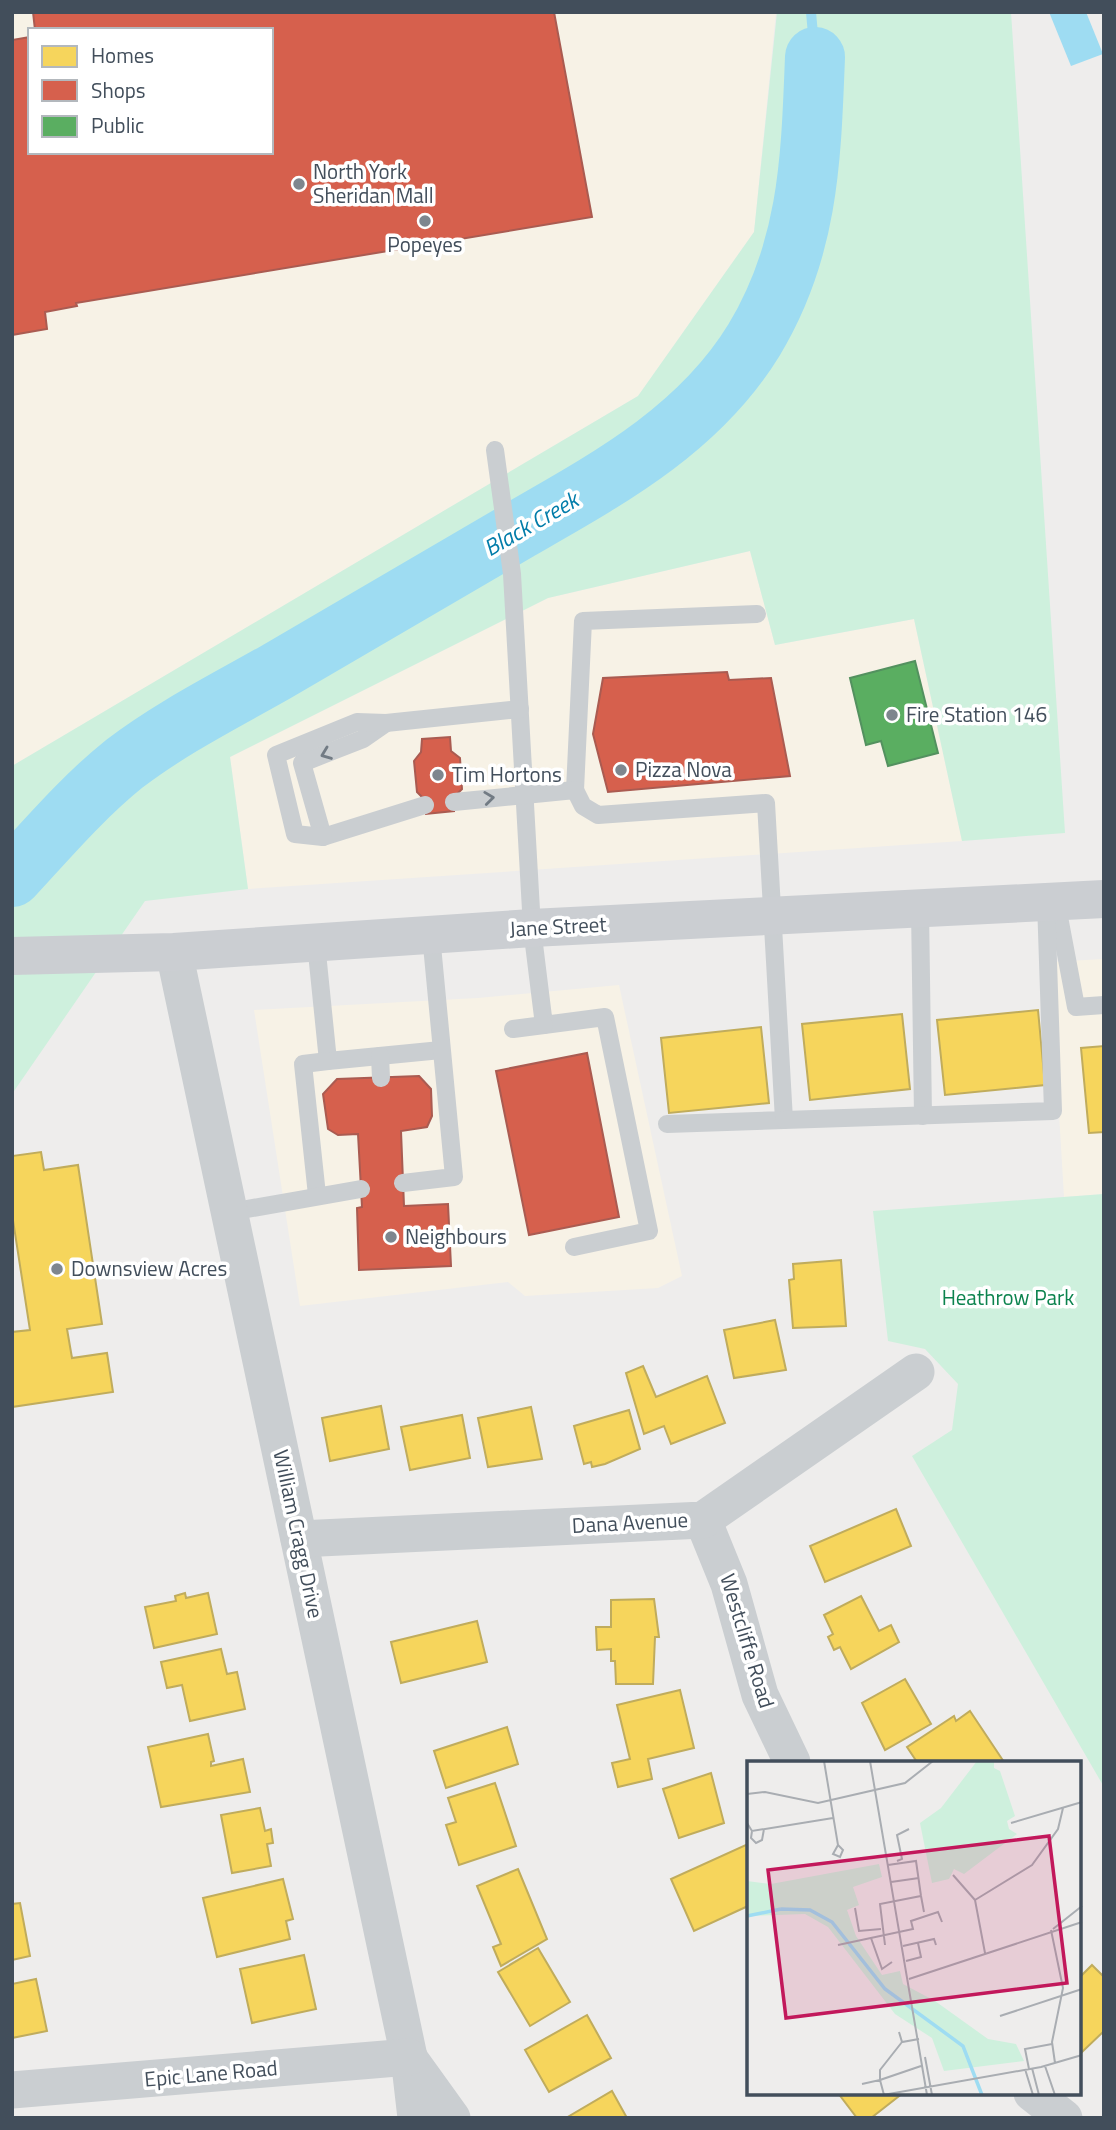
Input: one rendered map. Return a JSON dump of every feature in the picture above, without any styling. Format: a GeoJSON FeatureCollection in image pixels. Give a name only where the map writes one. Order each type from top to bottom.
{"type":"FeatureCollection","features":[{"type":"Feature","properties":{"kind":"main road","name":"Jane Street"},"geometry":{"type":"LineString","coordinates":[[17,956],[174,952],[532,928],[1104,899]]}},
{"type":"Feature","properties":{"kind":"street","name":"William Cragg Drive"},"geometry":{"type":"LineString","coordinates":[[174,952],[409,2057],[416,2118]]}},
{"type":"Feature","properties":{"kind":"street","name":"Dana Avenue"},"geometry":{"type":"LineString","coordinates":[[299,1539],[703,1520],[916,1372]]}},
{"type":"Feature","properties":{"kind":"street","name":"Westcliffe Road"},"geometry":{"type":"LineString","coordinates":[[703,1520],[726,1574],[760,1695],[792,1761]]}},
{"type":"Feature","properties":{"kind":"street","name":"Epic Lane Road"},"geometry":{"type":"LineString","coordinates":[[12,2090],[409,2057]]}},
{"type":"Feature","properties":{"kind":"street"},"geometry":{"type":"LineString","coordinates":[[409,2057],[452,2118]]}},
{"type":"Feature","properties":{"kind":"street"},"geometry":{"type":"LineString","coordinates":[[1035,2095],[1064,2118]]}},
{"type":"Feature","properties":{"kind":"lane"},"geometry":{"type":"LineString","coordinates":[[495,450],[512,574],[532,928],[544,1025]]}},
{"type":"Feature","properties":{"kind":"lane"},"geometry":{"type":"LineString","coordinates":[[757,614],[583,621],[575,790],[583,806],[598,815],[766,803],[784,1120]]}},
{"type":"Feature","properties":{"kind":"lane"},"geometry":{"type":"LineString","coordinates":[[425,805],[323,837],[295,834],[276,755],[357,722],[386,723],[520,709]]}},
{"type":"Feature","properties":{"kind":"lane"},"geometry":{"type":"LineString","coordinates":[[323,837],[302,763],[363,740],[386,723]]}},
{"type":"Feature","properties":{"kind":"lane"},"geometry":{"type":"LineString","coordinates":[[453,802],[575,790]]}},
{"type":"Feature","properties":{"kind":"lane"},"geometry":{"type":"LineString","coordinates":[[1051,901],[1076,1007],[1104,1005]]}},
{"type":"Feature","properties":{"kind":"lane"},"geometry":{"type":"LineString","coordinates":[[667,1124],[1053,1111],[1051,901]]}},
{"type":"Feature","properties":{"kind":"lane"},"geometry":{"type":"LineString","coordinates":[[920,909],[923,1116]]}},
{"type":"Feature","properties":{"kind":"lane"},"geometry":{"type":"LineString","coordinates":[[403,1183],[454,1177],[430,935]]}},
{"type":"Feature","properties":{"kind":"lane"},"geometry":{"type":"LineString","coordinates":[[316,943],[328,1061]]}},
{"type":"Feature","properties":{"kind":"lane"},"geometry":{"type":"LineString","coordinates":[[513,1029],[605,1017],[649,1231],[574,1247]]}},
{"type":"Feature","properties":{"kind":"lane"},"geometry":{"type":"LineString","coordinates":[[317,1195],[303,1064],[440,1050]]}},
{"type":"Feature","properties":{"kind":"lane"},"geometry":{"type":"LineString","coordinates":[[380,1056],[381,1077]]}},
{"type":"Feature","properties":{"kind":"lane"},"geometry":{"type":"LineString","coordinates":[[230,1212],[361,1189]]}},
{"type":"Feature","properties":{"kind":"shaded area"},"geometry":{"type":"Polygon","coordinates":[[[12,12],[776,12],[754,232],[638,396],[12,766],[12,12]]]}},
{"type":"Feature","properties":{"kind":"shaded area"},"geometry":{"type":"Polygon","coordinates":[[[750,551],[775,645],[914,619],[962,841],[248,889],[230,757],[548,598],[750,551]]]}},
{"type":"Feature","properties":{"kind":"shaded area"},"geometry":{"type":"Polygon","coordinates":[[[1104,959],[1104,1194],[1064,1197],[1050,962],[1104,959]]]}},
{"type":"Feature","properties":{"kind":"shaded area"},"geometry":{"type":"Polygon","coordinates":[[[619,985],[682,1276],[658,1288],[525,1296],[508,1282],[300,1306],[254,1010],[478,998],[619,985]]]}},
{"type":"Feature","properties":{"kind":"green space"},"geometry":{"type":"Polygon","coordinates":[[[777,12],[1011,12],[1065,833],[962,841],[914,619],[775,645],[750,551],[548,598],[230,757],[248,889],[145,901],[12,1094],[12,766],[638,396],[754,232],[777,12]]]}},
{"type":"Feature","properties":{"kind":"green space","name":"Heathrow Park"},"geometry":{"type":"Polygon","coordinates":[[[1104,1194],[1104,1787],[912,1456],[952,1430],[958,1384],[925,1349],[888,1341],[873,1211],[1104,1194]]]}},
{"type":"Feature","properties":{"kind":"water"},"geometry":{"type":"Polygon","coordinates":[[[1049,12],[1086,12],[1103,54],[1071,66],[1049,12]]]}},
{"type":"Feature","properties":{"kind":"building: Homes"},"geometry":{"type":"Polygon","coordinates":[[[1038,1010],[1045,1085],[945,1095],[937,1020],[1038,1010]]]}},
{"type":"Feature","properties":{"kind":"building: Homes"},"geometry":{"type":"Polygon","coordinates":[[[902,1014],[910,1089],[810,1100],[802,1024],[902,1014]]]}},
{"type":"Feature","properties":{"kind":"building: Homes"},"geometry":{"type":"Polygon","coordinates":[[[761,1027],[769,1103],[669,1113],[661,1038],[761,1027]]]}},
{"type":"Feature","properties":{"kind":"building: Homes"},"geometry":{"type":"Polygon","coordinates":[[[1104,1046],[1104,1132],[1089,1133],[1081,1048],[1104,1046]]]}},
{"type":"Feature","properties":{"kind":"building: Homes","name":"Downsview Acres"},"geometry":{"type":"Polygon","coordinates":[[[41,1152],[44,1170],[78,1165],[102,1324],[67,1329],[72,1358],[107,1353],[113,1392],[12,1407],[12,1332],[30,1330],[12,1214],[12,1156],[41,1152]]]}},
{"type":"Feature","properties":{"kind":"building: Homes"},"geometry":{"type":"Polygon","coordinates":[[[841,1260],[846,1326],[793,1328],[789,1280],[794,1279],[793,1264],[841,1260]]]}},
{"type":"Feature","properties":{"kind":"building: Homes"},"geometry":{"type":"Polygon","coordinates":[[[775,1320],[786,1370],[734,1378],[724,1330],[775,1320]]]}},
{"type":"Feature","properties":{"kind":"building: Homes"},"geometry":{"type":"Polygon","coordinates":[[[643,1366],[656,1397],[707,1376],[725,1423],[671,1444],[664,1426],[644,1434],[626,1373],[643,1366]]]}},
{"type":"Feature","properties":{"kind":"building: Homes"},"geometry":{"type":"Polygon","coordinates":[[[381,1406],[389,1449],[330,1461],[322,1418],[381,1406]]]}},
{"type":"Feature","properties":{"kind":"building: Homes"},"geometry":{"type":"Polygon","coordinates":[[[531,1407],[542,1459],[488,1467],[478,1418],[531,1407]]]}},
{"type":"Feature","properties":{"kind":"building: Homes"},"geometry":{"type":"Polygon","coordinates":[[[629,1410],[640,1449],[605,1464],[592,1467],[591,1462],[584,1464],[574,1426],[629,1410]]]}},
{"type":"Feature","properties":{"kind":"building: Homes"},"geometry":{"type":"Polygon","coordinates":[[[462,1415],[470,1458],[410,1470],[401,1427],[462,1415]]]}},
{"type":"Feature","properties":{"kind":"building: Homes"},"geometry":{"type":"Polygon","coordinates":[[[896,1509],[911,1546],[825,1582],[810,1546],[896,1509]]]}},
{"type":"Feature","properties":{"kind":"building: Homes"},"geometry":{"type":"Polygon","coordinates":[[[185,1593],[186,1598],[208,1593],[217,1634],[154,1648],[145,1607],[176,1601],[175,1596],[185,1593]]]}},
{"type":"Feature","properties":{"kind":"building: Homes"},"geometry":{"type":"Polygon","coordinates":[[[861,1596],[879,1631],[891,1625],[899,1642],[851,1669],[840,1647],[834,1650],[828,1637],[833,1634],[824,1615],[861,1596]]]}},
{"type":"Feature","properties":{"kind":"building: Homes"},"geometry":{"type":"Polygon","coordinates":[[[654,1599],[659,1637],[655,1637],[653,1684],[616,1684],[615,1661],[611,1661],[611,1649],[597,1650],[596,1627],[611,1627],[611,1600],[654,1599]]]}},
{"type":"Feature","properties":{"kind":"building: Homes"},"geometry":{"type":"Polygon","coordinates":[[[477,1621],[487,1662],[401,1683],[391,1642],[477,1621]]]}},
{"type":"Feature","properties":{"kind":"building: Homes"},"geometry":{"type":"Polygon","coordinates":[[[221,1649],[227,1674],[237,1672],[245,1709],[190,1721],[182,1685],[167,1688],[161,1662],[221,1649]]]}},
{"type":"Feature","properties":{"kind":"building: Homes"},"geometry":{"type":"Polygon","coordinates":[[[905,1679],[931,1724],[885,1750],[862,1703],[905,1679]]]}},
{"type":"Feature","properties":{"kind":"building: Homes"},"geometry":{"type":"Polygon","coordinates":[[[680,1690],[694,1748],[648,1759],[652,1779],[618,1787],[612,1763],[630,1759],[617,1705],[680,1690]]]}},
{"type":"Feature","properties":{"kind":"building: Homes"},"geometry":{"type":"Polygon","coordinates":[[[970,1711],[1003,1761],[916,1761],[907,1747],[954,1716],[956,1721],[970,1711]]]}},
{"type":"Feature","properties":{"kind":"building: Homes"},"geometry":{"type":"Polygon","coordinates":[[[507,1727],[518,1764],[446,1788],[434,1751],[507,1727]]]}},
{"type":"Feature","properties":{"kind":"building: Homes"},"geometry":{"type":"Polygon","coordinates":[[[208,1734],[214,1761],[211,1766],[243,1759],[250,1792],[161,1807],[148,1747],[208,1734]]]}},
{"type":"Feature","properties":{"kind":"building: Homes"},"geometry":{"type":"Polygon","coordinates":[[[711,1773],[724,1823],[679,1838],[663,1789],[711,1773]]]}},
{"type":"Feature","properties":{"kind":"building: Homes"},"geometry":{"type":"Polygon","coordinates":[[[495,1783],[516,1846],[459,1865],[446,1825],[456,1822],[448,1798],[495,1783]]]}},
{"type":"Feature","properties":{"kind":"building: Homes"},"geometry":{"type":"Polygon","coordinates":[[[260,1808],[265,1831],[271,1829],[273,1843],[267,1844],[271,1866],[232,1873],[221,1815],[260,1808]]]}},
{"type":"Feature","properties":{"kind":"building: Homes"},"geometry":{"type":"Polygon","coordinates":[[[747,1844],[747,1906],[694,1931],[671,1879],[747,1844]]]}},
{"type":"Feature","properties":{"kind":"building: Homes"},"geometry":{"type":"Polygon","coordinates":[[[518,1869],[547,1939],[501,1966],[493,1947],[501,1944],[477,1886],[518,1869]]]}},
{"type":"Feature","properties":{"kind":"building: Homes"},"geometry":{"type":"Polygon","coordinates":[[[283,1879],[293,1919],[286,1921],[290,1939],[217,1957],[203,1898],[283,1879]]]}},
{"type":"Feature","properties":{"kind":"building: Homes"},"geometry":{"type":"Polygon","coordinates":[[[20,1903],[30,1956],[12,1960],[12,1904],[20,1903]]]}},
{"type":"Feature","properties":{"kind":"building: Homes"},"geometry":{"type":"Polygon","coordinates":[[[538,1948],[570,2002],[530,2026],[498,1972],[538,1948]]]}},
{"type":"Feature","properties":{"kind":"building: Homes"},"geometry":{"type":"Polygon","coordinates":[[[304,1955],[316,2009],[252,2023],[240,1969],[304,1955]]]}},
{"type":"Feature","properties":{"kind":"building: Homes"},"geometry":{"type":"Polygon","coordinates":[[[1092,1965],[1104,1977],[1104,2031],[1081,2053],[1081,1976],[1092,1965]]]}},
{"type":"Feature","properties":{"kind":"building: Homes"},"geometry":{"type":"Polygon","coordinates":[[[36,1979],[47,2031],[12,2038],[12,1984],[36,1979]]]}},
{"type":"Feature","properties":{"kind":"building: Homes"},"geometry":{"type":"Polygon","coordinates":[[[587,2015],[611,2058],[549,2092],[525,2050],[587,2015]]]}},
{"type":"Feature","properties":{"kind":"building: Homes"},"geometry":{"type":"Polygon","coordinates":[[[612,2091],[627,2118],[566,2118],[612,2091]]]}},
{"type":"Feature","properties":{"kind":"building: Homes"},"geometry":{"type":"Polygon","coordinates":[[[840,2095],[900,2095],[871,2118],[857,2118],[840,2095]]]}},
{"type":"Feature","properties":{"kind":"building: Shops","name":"North York Sheridan Mall"},"geometry":{"type":"Polygon","coordinates":[[[33,12],[554,12],[592,217],[76,303],[77,306],[45,312],[47,329],[12,335],[12,40],[28,37],[28,154],[273,154],[273,28],[35,28],[33,12]]]}},
{"type":"Feature","properties":{"kind":"building: Shops"},"geometry":{"type":"Polygon","coordinates":[[[727,672],[729,680],[771,678],[790,776],[608,792],[593,734],[603,678],[727,672]]]}},
{"type":"Feature","properties":{"kind":"building: Shops","name":"Tim Hortons"},"geometry":{"type":"Polygon","coordinates":[[[450,737],[451,751],[460,758],[462,789],[453,798],[454,811],[426,814],[425,800],[417,792],[414,761],[421,752],[422,739],[450,737]]]}},
{"type":"Feature","properties":{"kind":"building: Shops"},"geometry":{"type":"Polygon","coordinates":[[[587,1053],[619,1217],[529,1235],[496,1071],[587,1053]]]}},
{"type":"Feature","properties":{"kind":"building: Shops"},"geometry":{"type":"Polygon","coordinates":[[[419,1076],[431,1089],[432,1116],[427,1127],[401,1131],[404,1206],[448,1204],[451,1266],[359,1270],[357,1208],[362,1207],[358,1134],[338,1135],[328,1129],[323,1094],[337,1079],[419,1076]]]}},
{"type":"Feature","properties":{"kind":"building: Public"},"geometry":{"type":"Polygon","coordinates":[[[915,661],[938,753],[888,766],[881,741],[866,745],[850,678],[915,661]]]}},
{"type":"Feature","properties":{"kind":"waterway","name":"Black Creek"},"geometry":{"type":"LineString","coordinates":[[811,12],[815,57]]}},
{"type":"Feature","properties":{"kind":"waterway","name":"Black Creek"},"geometry":{"type":"LineString","coordinates":[[12,877],[94,790],[142,751],[199,715],[586,491],[649,450],[707,400],[732,372],[754,340],[786,272],[804,203],[812,131],[815,57]]}},
{"type":"Feature","properties":{"kind":"place","name":"North York Sheridan Mall"},"geometry":{"type":"Point","coordinates":[299,184]}},
{"type":"Feature","properties":{"kind":"place","name":"Popeyes"},"geometry":{"type":"Point","coordinates":[425,221]}},
{"type":"Feature","properties":{"kind":"place","name":"Fire Station 146"},"geometry":{"type":"Point","coordinates":[892,715]}},
{"type":"Feature","properties":{"kind":"place","name":"Pizza Nova"},"geometry":{"type":"Point","coordinates":[621,770]}},
{"type":"Feature","properties":{"kind":"place","name":"Tim Hortons"},"geometry":{"type":"Point","coordinates":[438,775]}},
{"type":"Feature","properties":{"kind":"place","name":"Neighbours"},"geometry":{"type":"Point","coordinates":[391,1237]}},
{"type":"Feature","properties":{"kind":"place","name":"Downsview Acres"},"geometry":{"type":"Point","coordinates":[57,1269]}}]}
